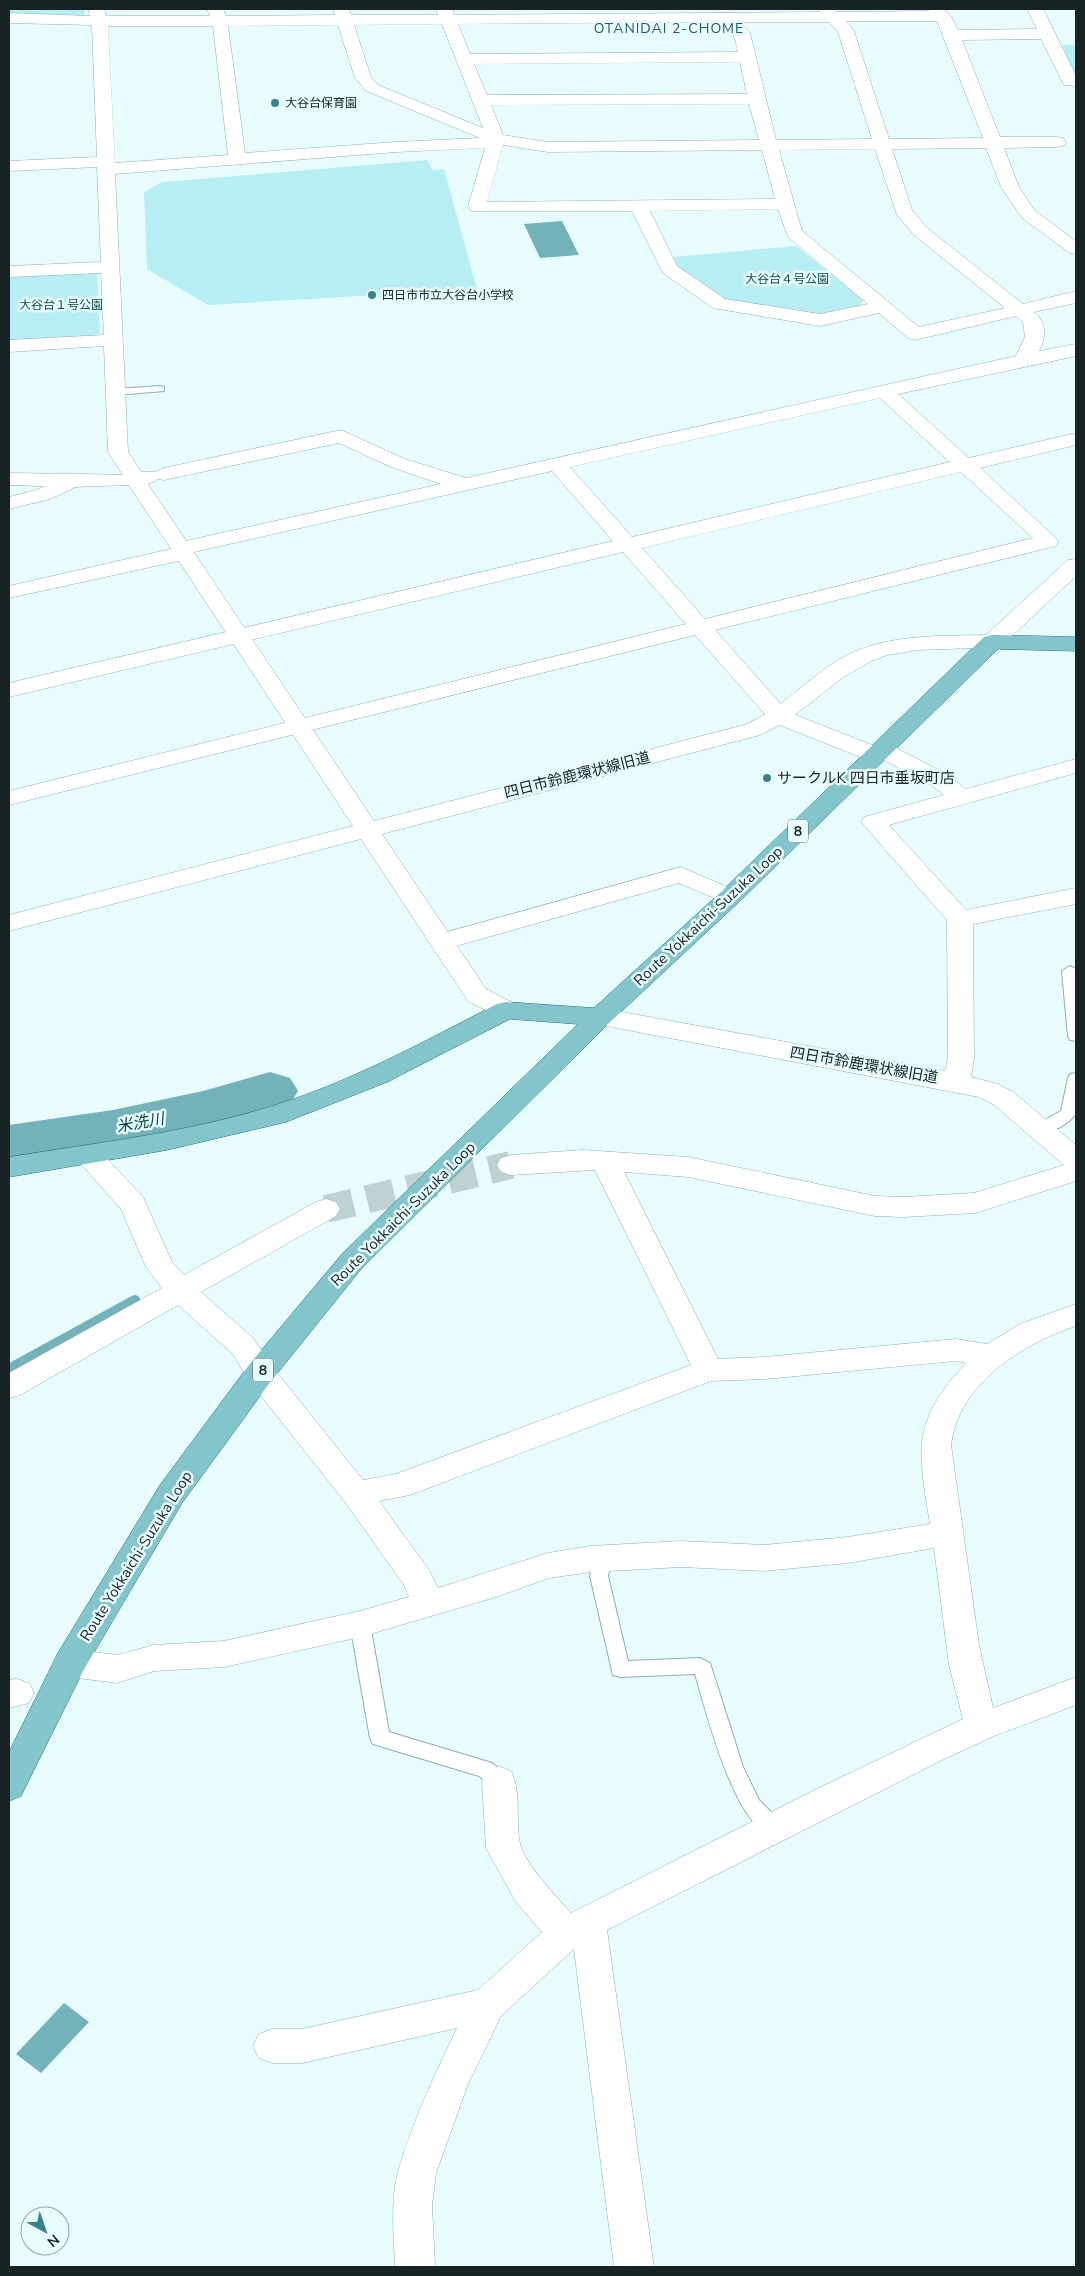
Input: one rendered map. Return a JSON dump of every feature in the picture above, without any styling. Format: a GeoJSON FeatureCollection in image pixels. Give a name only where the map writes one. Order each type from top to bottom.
{"type":"FeatureCollection","features":[{"type":"Feature","properties":{"kind":"main road"},"geometry":{"type":"LineString","coordinates":[[992,642],[1076,644]]}},
{"type":"Feature","properties":{"kind":"main road","name":"Route Yokkaichi-Suzuka Loop"},"geometry":{"type":"LineString","coordinates":[[9,1786],[70,1663],[171,1494],[260,1373],[352,1261],[600,1017],[730,897],[992,642]]}},
{"type":"Feature","properties":{"kind":"main road"},"geometry":{"type":"LineString","coordinates":[[9,1167],[167,1141],[276,1115],[378,1076],[506,1010],[600,1017]]}},
{"type":"Feature","properties":{"kind":"street"},"geometry":{"type":"LineString","coordinates":[[1035,9],[1070,82],[1076,82]]}},
{"type":"Feature","properties":{"kind":"street"},"geometry":{"type":"LineString","coordinates":[[830,12],[846,31],[900,204],[912,224],[1032,320],[1036,336],[1035,342],[1023,360]]}},
{"type":"Feature","properties":{"kind":"street"},"geometry":{"type":"LineString","coordinates":[[9,18],[98,15],[939,12],[952,35],[1010,187],[1028,214],[1076,250]]}},
{"type":"Feature","properties":{"kind":"street"},"geometry":{"type":"LineString","coordinates":[[343,14],[363,78],[367,84],[382,94],[496,141]]}},
{"type":"Feature","properties":{"kind":"street"},"geometry":{"type":"LineString","coordinates":[[447,14],[496,141],[477,207],[785,204]]}},
{"type":"Feature","properties":{"kind":"street"},"geometry":{"type":"LineString","coordinates":[[722,14],[742,33],[756,99],[794,234],[915,334],[1076,297]]}},
{"type":"Feature","properties":{"kind":"street"},"geometry":{"type":"LineString","coordinates":[[98,15],[118,452],[149,477],[182,550],[369,829],[477,995],[506,1010]]}},
{"type":"Feature","properties":{"kind":"street"},"geometry":{"type":"LineString","coordinates":[[218,15],[238,159]]}},
{"type":"Feature","properties":{"kind":"street"},"geometry":{"type":"LineString","coordinates":[[952,35],[1047,34]]}},
{"type":"Feature","properties":{"kind":"street"},"geometry":{"type":"LineString","coordinates":[[464,59],[746,57]]}},
{"type":"Feature","properties":{"kind":"street"},"geometry":{"type":"LineString","coordinates":[[480,100],[756,99]]}},
{"type":"Feature","properties":{"kind":"street"},"geometry":{"type":"LineString","coordinates":[[9,166],[106,166],[496,141],[548,147],[1057,142]]}},
{"type":"Feature","properties":{"kind":"street"},"geometry":{"type":"LineString","coordinates":[[639,206],[669,269],[720,304],[744,328]]}},
{"type":"Feature","properties":{"kind":"street"},"geometry":{"type":"LineString","coordinates":[[9,272],[110,267]]}},
{"type":"Feature","properties":{"kind":"street"},"geometry":{"type":"LineString","coordinates":[[720,304],[820,320],[882,307]]}},
{"type":"Feature","properties":{"kind":"street"},"geometry":{"type":"LineString","coordinates":[[9,346],[113,340]]}},
{"type":"Feature","properties":{"kind":"street"},"geometry":{"type":"LineString","coordinates":[[9,592],[182,550],[557,464],[1023,360],[1076,350]]}},
{"type":"Feature","properties":{"kind":"street"},"geometry":{"type":"LineString","coordinates":[[9,798],[1048,541],[884,391]]}},
{"type":"Feature","properties":{"kind":"street"},"geometry":{"type":"LineString","coordinates":[[9,479],[73,481],[149,477],[340,436],[398,463],[466,485]]}},
{"type":"Feature","properties":{"kind":"street"},"geometry":{"type":"LineString","coordinates":[[9,690],[1076,439]]}},
{"type":"Feature","properties":{"kind":"street"},"geometry":{"type":"LineString","coordinates":[[557,464],[780,717],[879,752],[938,780],[962,797]]}},
{"type":"Feature","properties":{"kind":"street"},"geometry":{"type":"LineString","coordinates":[[9,503],[43,495],[73,481]]}},
{"type":"Feature","properties":{"kind":"street"},"geometry":{"type":"LineString","coordinates":[[992,642],[1076,565]]}},
{"type":"Feature","properties":{"kind":"street","name":"四日市鈴鹿環状線旧道"},"geometry":{"type":"LineString","coordinates":[[9,923],[752,730],[780,717],[845,666],[881,649],[905,644],[992,642]]}},
{"type":"Feature","properties":{"kind":"street"},"geometry":{"type":"LineString","coordinates":[[957,1082],[962,1058],[959,1011],[960,919],[873,822],[1076,766]]}},
{"type":"Feature","properties":{"kind":"street"},"geometry":{"type":"LineString","coordinates":[[442,942],[681,875],[730,897]]}},
{"type":"Feature","properties":{"kind":"street"},"geometry":{"type":"LineString","coordinates":[[960,919],[1076,896]]}},
{"type":"Feature","properties":{"kind":"street","name":"四日市鈴鹿環状線旧道"},"geometry":{"type":"LineString","coordinates":[[600,1017],[957,1082],[988,1090],[1003,1098],[1042,1129],[1076,1160]]}},
{"type":"Feature","properties":{"kind":"street"},"geometry":{"type":"LineString","coordinates":[[87,1155],[134,1204],[160,1267],[181,1291],[243,1346],[260,1373],[356,1493],[418,1580],[428,1604]]}},
{"type":"Feature","properties":{"kind":"street"},"geometry":{"type":"LineString","coordinates":[[511,1164],[604,1161],[688,1167],[875,1206],[904,1207],[975,1203],[1076,1171]]}},
{"type":"Feature","properties":{"kind":"street"},"geometry":{"type":"LineString","coordinates":[[604,1161],[708,1370]]}},
{"type":"Feature","properties":{"kind":"street"},"geometry":{"type":"LineString","coordinates":[[9,1387],[326,1209]]}},
{"type":"Feature","properties":{"kind":"street"},"geometry":{"type":"LineString","coordinates":[[982,1726],[972,1696],[960,1644],[936,1443],[942,1419],[953,1399],[992,1356],[1016,1339],[1076,1315]]}},
{"type":"Feature","properties":{"kind":"street"},"geometry":{"type":"LineString","coordinates":[[356,1493],[399,1486],[708,1370],[765,1368],[956,1350],[992,1356]]}},
{"type":"Feature","properties":{"kind":"street"},"geometry":{"type":"LineString","coordinates":[[70,1663],[117,1669],[154,1658],[224,1654],[360,1624],[496,1584],[548,1566],[602,1558],[682,1554],[764,1558],[848,1550],[948,1533]]}},
{"type":"Feature","properties":{"kind":"street"},"geometry":{"type":"LineString","coordinates":[[415,2267],[413,2205],[417,2173],[450,2082],[488,2004],[577,1928],[921,1753],[982,1726],[1076,1691]]}},
{"type":"Feature","properties":{"kind":"street"},"geometry":{"type":"LineString","coordinates":[[499,1780],[503,1848],[529,1891],[577,1928],[634,2267]]}},
{"type":"Feature","properties":{"kind":"street"},"geometry":{"type":"LineString","coordinates":[[272,2046],[302,2046],[488,2004]]}},
{"type":"Feature","properties":{"kind":"lane"},"geometry":{"type":"LineString","coordinates":[[116,392],[160,389]]}},
{"type":"Feature","properties":{"kind":"lane"},"geometry":{"type":"LineString","coordinates":[[1070,971],[1076,1036]]}},
{"type":"Feature","properties":{"kind":"lane"},"geometry":{"type":"LineString","coordinates":[[1042,1129],[1068,1114],[1076,1078]]}},
{"type":"Feature","properties":{"kind":"lane"},"geometry":{"type":"LineString","coordinates":[[602,1558],[599,1576],[620,1669],[700,1666],[703,1669],[733,1767],[752,1806],[773,1827]]}},
{"type":"Feature","properties":{"kind":"lane"},"geometry":{"type":"LineString","coordinates":[[360,1624],[380,1738],[485,1769],[499,1780]]}},
{"type":"Feature","properties":{"kind":"green space"},"geometry":{"type":"Polygon","coordinates":[[[9,9],[84,9],[85,14],[79,17],[9,15],[9,9]]]}},
{"type":"Feature","properties":{"kind":"green space"},"geometry":{"type":"Polygon","coordinates":[[[1062,45],[1076,45],[1076,73],[1074,73],[1062,45]]]}},
{"type":"Feature","properties":{"kind":"green space"},"geometry":{"type":"Polygon","coordinates":[[[427,160],[433,170],[444,169],[477,289],[208,305],[147,269],[144,192],[162,182],[427,160]]]}},
{"type":"Feature","properties":{"kind":"green space","name":"大谷台４号公園"},"geometry":{"type":"Polygon","coordinates":[[[796,246],[864,300],[858,307],[819,316],[724,300],[678,267],[673,257],[796,246]]]}},
{"type":"Feature","properties":{"kind":"green space","name":"大谷台１号公園"},"geometry":{"type":"Polygon","coordinates":[[[92,270],[97,273],[100,333],[92,337],[9,342],[9,275],[92,270]]]}},
{"type":"Feature","properties":{"kind":"shaded area"},"geometry":{"type":"Polygon","coordinates":[[[562,221],[579,255],[540,258],[524,224],[562,221]]]}},
{"type":"Feature","properties":{"kind":"shaded area"},"geometry":{"type":"Polygon","coordinates":[[[64,2003],[89,2022],[41,2073],[16,2054],[64,2003]]]}},
{"type":"Feature","properties":{"kind":"waterway","name":"米洗川"},"geometry":{"type":"LineString","coordinates":[[9,1145],[113,1129],[205,1110],[270,1091]]}},
{"type":"Feature","properties":{"kind":"waterway"},"geometry":{"type":"LineString","coordinates":[[9,1369],[135,1300]]}},
{"type":"Feature","properties":{"kind":"tunnel"},"geometry":{"type":"LineString","coordinates":[[326,1209],[511,1165]]}},
{"type":"Feature","properties":{"kind":"place","name":"大谷台保育園"},"geometry":{"type":"Point","coordinates":[275,103]}},
{"type":"Feature","properties":{"kind":"place","name":"四日市市立大谷台小学校"},"geometry":{"type":"Point","coordinates":[372,295]}},
{"type":"Feature","properties":{"kind":"place","name":"サークルK 四日市垂坂町店"},"geometry":{"type":"Point","coordinates":[767,778]}},
{"type":"Feature","properties":{"kind":"district","name":"OTANIDAI 2-CHOME"},"geometry":{"type":"Point","coordinates":[669,28]}}]}
